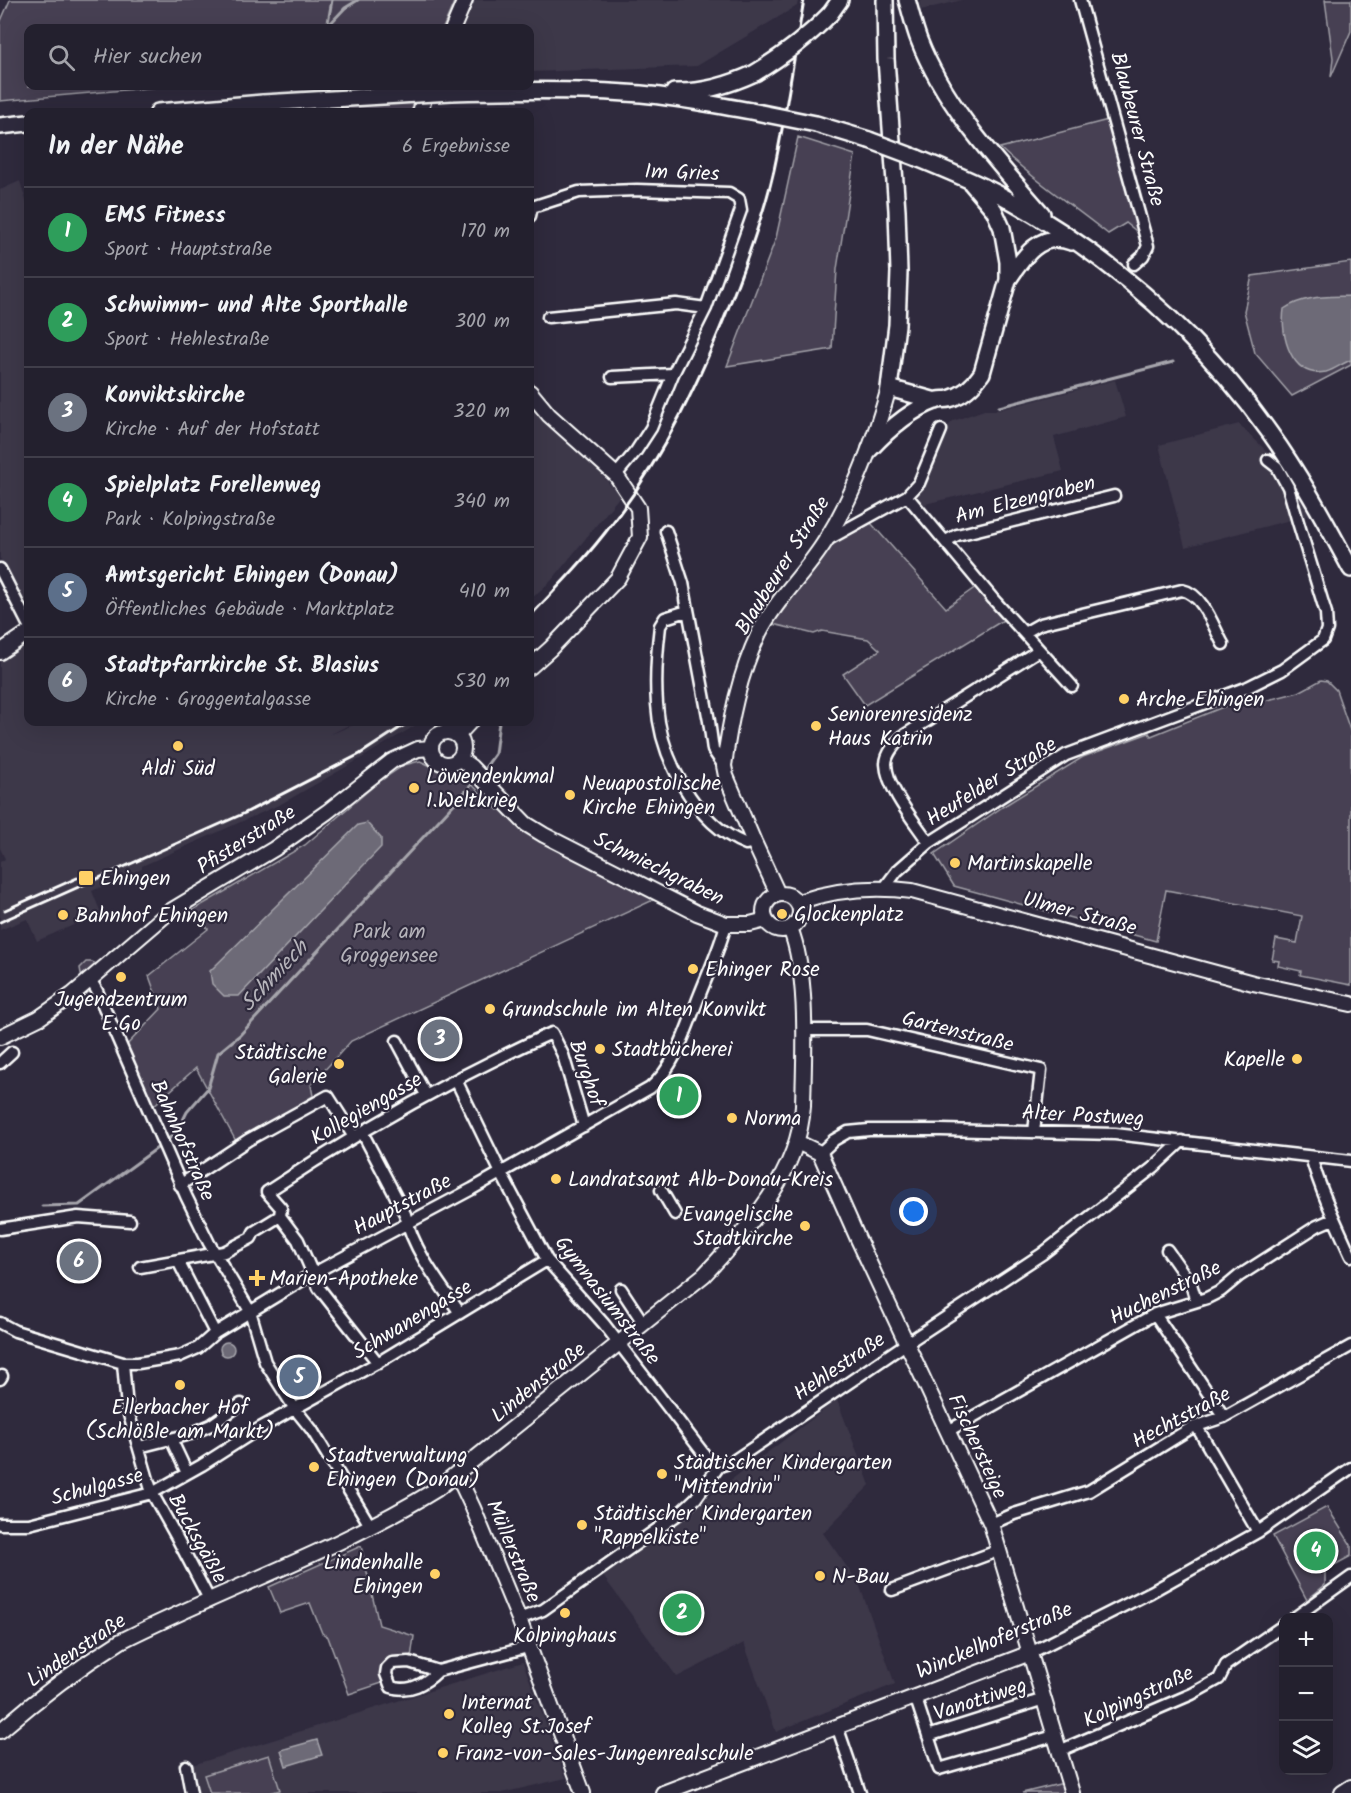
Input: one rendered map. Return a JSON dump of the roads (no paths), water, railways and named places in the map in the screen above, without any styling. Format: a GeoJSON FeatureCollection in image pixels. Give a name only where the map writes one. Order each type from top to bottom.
{"type":"FeatureCollection","features":[{"type":"Feature","properties":{"kind":"main road"},"geometry":{"type":"LineString","coordinates":[[645,94],[651,91],[683,93],[705,90],[730,84],[755,73],[782,57],[808,36],[830,14],[840,0]]}},
{"type":"Feature","properties":{"kind":"main road","name":"Blaubeurer Straße"},"geometry":{"type":"LineString","coordinates":[[885,0],[886,59],[897,210],[898,272],[898,317],[889,388]]}},
{"type":"Feature","properties":{"kind":"main road"},"geometry":{"type":"LineString","coordinates":[[907,0],[919,41],[942,85],[968,126],[1052,225]]}},
{"type":"Feature","properties":{"kind":"main road"},"geometry":{"type":"LineString","coordinates":[[534,89],[645,94],[816,124],[917,158],[1003,196],[1052,225],[1118,272],[1193,341],[1229,380],[1270,432],[1302,481],[1349,562]]}},
{"type":"Feature","properties":{"kind":"main road"},"geometry":{"type":"LineString","coordinates":[[205,108],[511,90]]}},
{"type":"Feature","properties":{"kind":"main road"},"geometry":{"type":"LineString","coordinates":[[0,126],[24,123]]}},
{"type":"Feature","properties":{"kind":"main road"},"geometry":{"type":"LineString","coordinates":[[870,449],[894,426],[936,401],[951,398],[966,391],[976,383],[982,373],[1008,280],[1006,246],[1002,228],[994,210],[965,178]]}},
{"type":"Feature","properties":{"kind":"main road"},"geometry":{"type":"LineString","coordinates":[[1008,280],[1026,254],[1038,244],[1050,239],[1062,238],[1085,247]]}},
{"type":"Feature","properties":{"kind":"main road"},"geometry":{"type":"LineString","coordinates":[[889,388],[936,401]]}},
{"type":"Feature","properties":{"kind":"street"},"geometry":{"type":"LineString","coordinates":[[455,24],[465,0]]}},
{"type":"Feature","properties":{"kind":"street","name":"Blaubeurer Straße"},"geometry":{"type":"LineString","coordinates":[[1080,0],[1148,246],[1143,256],[1134,264]]}},
{"type":"Feature","properties":{"kind":"street"},"geometry":{"type":"LineString","coordinates":[[421,108],[427,90]]}},
{"type":"Feature","properties":{"kind":"street","name":"Im Gries"},"geometry":{"type":"LineString","coordinates":[[534,206],[579,192],[637,190],[729,194],[739,199],[741,210],[706,308],[673,374],[651,428],[636,452],[616,475]]}},
{"type":"Feature","properties":{"kind":"street"},"geometry":{"type":"LineString","coordinates":[[548,317],[676,304],[706,308]]}},
{"type":"Feature","properties":{"kind":"street"},"geometry":{"type":"LineString","coordinates":[[612,377],[673,374]]}},
{"type":"Feature","properties":{"kind":"street","name":"Blaubeurer Straße"},"geometry":{"type":"LineString","coordinates":[[778,894],[753,842],[726,776],[724,766],[735,701],[758,636],[826,540],[848,500],[870,449],[889,388]]}},
{"type":"Feature","properties":{"kind":"street"},"geometry":{"type":"LineString","coordinates":[[534,397],[549,415],[616,475],[638,508],[640,537],[618,578],[534,663]]}},
{"type":"Feature","properties":{"kind":"street"},"geometry":{"type":"LineString","coordinates":[[826,540],[907,496],[919,483],[941,430]]}},
{"type":"Feature","properties":{"kind":"street","name":"Heufelder Straße"},"geometry":{"type":"LineString","coordinates":[[885,887],[897,871],[929,843],[1066,755],[1248,687],[1282,670],[1323,640],[1327,629],[1326,613],[1288,487],[1277,467],[1268,460]]}},
{"type":"Feature","properties":{"kind":"street","name":"Am Elzengraben"},"geometry":{"type":"LineString","coordinates":[[907,496],[993,599],[1072,686]]}},
{"type":"Feature","properties":{"kind":"street","name":"Am Elzengraben"},"geometry":{"type":"LineString","coordinates":[[946,541],[957,535],[1114,496]]}},
{"type":"Feature","properties":{"kind":"street"},"geometry":{"type":"LineString","coordinates":[[666,531],[683,583],[687,611],[665,618],[660,626],[657,705],[662,730],[668,751],[683,785],[705,817],[712,825],[734,840],[746,844],[753,842]]}},
{"type":"Feature","properties":{"kind":"street"},"geometry":{"type":"LineString","coordinates":[[0,569],[24,616]]}},
{"type":"Feature","properties":{"kind":"street"},"geometry":{"type":"LineString","coordinates":[[1024,633],[1040,624],[1182,590],[1190,592],[1197,598],[1223,644]]}},
{"type":"Feature","properties":{"kind":"street"},"geometry":{"type":"LineString","coordinates":[[685,599],[713,750],[724,766]]}},
{"type":"Feature","properties":{"kind":"street"},"geometry":{"type":"LineString","coordinates":[[0,652],[24,636]]}},
{"type":"Feature","properties":{"kind":"street","name":"Heufelder Straße"},"geometry":{"type":"LineString","coordinates":[[929,843],[891,784],[886,762],[892,747],[903,736],[1039,650]]}},
{"type":"Feature","properties":{"kind":"street"},"geometry":{"type":"LineString","coordinates":[[458,735],[466,726]]}},
{"type":"Feature","properties":{"kind":"street"},"geometry":{"type":"LineString","coordinates":[[448,732],[458,735],[464,745],[465,763],[448,765],[434,758],[431,743],[438,735],[448,732]]}},
{"type":"Feature","properties":{"kind":"street","name":"Pfisterstraße"},"geometry":{"type":"LineString","coordinates":[[0,1036],[39,1018],[72,995],[169,912],[274,849],[327,812],[392,761],[418,749],[431,748]]}},
{"type":"Feature","properties":{"kind":"street","name":"Schmiechgraben"},"geometry":{"type":"LineString","coordinates":[[465,763],[526,824],[544,835],[697,913],[726,924],[750,924],[766,920]]}},
{"type":"Feature","properties":{"kind":"street","name":"Ulmer Straße"},"geometry":{"type":"LineString","coordinates":[[798,902],[845,891],[885,887],[912,891],[1253,983],[1351,1004]]}},
{"type":"Feature","properties":{"kind":"street"},"geometry":{"type":"LineString","coordinates":[[778,894],[789,895],[798,902],[799,917],[790,928],[776,929],[766,920],[765,907],[772,897],[778,894]]}},
{"type":"Feature","properties":{"kind":"street","name":"Hauptstraße"},"geometry":{"type":"LineString","coordinates":[[2,1328],[123,1363],[138,1363],[180,1356],[198,1348],[215,1333],[250,1311],[637,1097],[660,1080],[682,1040],[717,953],[726,924]]}},
{"type":"Feature","properties":{"kind":"street","name":"Lindenstraße"},"geometry":{"type":"LineString","coordinates":[[0,1731],[24,1710],[97,1656],[149,1627],[318,1554],[428,1495],[704,1275],[737,1241],[767,1201],[797,1142],[802,1114],[801,966],[790,928]]}},
{"type":"Feature","properties":{"kind":"street","name":"Bahnhofstraße"},"geometry":{"type":"LineString","coordinates":[[90,979],[180,1185],[215,1253],[250,1311],[265,1362],[295,1409],[312,1430],[370,1527]]}},
{"type":"Feature","properties":{"kind":"street","name":"Gartenstraße"},"geometry":{"type":"LineString","coordinates":[[803,1030],[867,1030],[1023,1068],[1041,1070],[1034,1132]]}},
{"type":"Feature","properties":{"kind":"street","name":"Kollegiengasse"},"geometry":{"type":"LineString","coordinates":[[280,1216],[281,1208],[267,1192],[321,1155],[426,1095],[526,1043],[552,1033]]}},
{"type":"Feature","properties":{"kind":"street","name":"Burghof"},"geometry":{"type":"LineString","coordinates":[[552,1033],[563,1055],[584,1126]]}},
{"type":"Feature","properties":{"kind":"street"},"geometry":{"type":"LineString","coordinates":[[396,1041],[426,1095]]}},
{"type":"Feature","properties":{"kind":"street"},"geometry":{"type":"LineString","coordinates":[[0,1063],[12,1052]]}},
{"type":"Feature","properties":{"kind":"street","name":"Gymnasiumstraße"},"geometry":{"type":"LineString","coordinates":[[456,1080],[547,1260],[584,1299],[707,1458],[719,1466]]}},
{"type":"Feature","properties":{"kind":"street"},"geometry":{"type":"LineString","coordinates":[[180,1185],[248,1140],[328,1096],[358,1134],[405,1214],[407,1224],[432,1275],[460,1313]]}},
{"type":"Feature","properties":{"kind":"street","name":"Alter Postweg"},"geometry":{"type":"LineString","coordinates":[[820,1153],[834,1140],[848,1132],[901,1130],[1034,1132],[1115,1134],[1351,1161]]}},
{"type":"Feature","properties":{"kind":"street","name":"Hehlestraße"},"geometry":{"type":"LineString","coordinates":[[519,1619],[543,1610],[681,1513],[696,1498],[719,1466],[732,1462],[1042,1254],[1146,1173],[1182,1141]]}},
{"type":"Feature","properties":{"kind":"street"},"geometry":{"type":"LineString","coordinates":[[797,1142],[820,1153]]}},
{"type":"Feature","properties":{"kind":"street","name":"Fischersteige"},"geometry":{"type":"LineString","coordinates":[[820,1153],[991,1524],[1072,1793]]}},
{"type":"Feature","properties":{"kind":"street"},"geometry":{"type":"LineString","coordinates":[[1311,1157],[1333,1219],[1348,1243],[1351,1256]]}},
{"type":"Feature","properties":{"kind":"street"},"geometry":{"type":"LineString","coordinates":[[661,1190],[675,1214]]}},
{"type":"Feature","properties":{"kind":"street"},"geometry":{"type":"LineString","coordinates":[[140,1267],[224,1252],[251,1238],[254,1232],[280,1216],[298,1240],[319,1288],[378,1363]]}},
{"type":"Feature","properties":{"kind":"street"},"geometry":{"type":"LineString","coordinates":[[0,1229],[78,1217],[130,1221]]}},
{"type":"Feature","properties":{"kind":"street","name":"Huchenstraße"},"geometry":{"type":"LineString","coordinates":[[948,1431],[1155,1314],[1221,1291],[1301,1236],[1333,1219]]}},
{"type":"Feature","properties":{"kind":"street"},"geometry":{"type":"LineString","coordinates":[[1167,1250],[1191,1284],[1196,1301]]}},
{"type":"Feature","properties":{"kind":"street","name":"Schwanengasse"},"geometry":{"type":"LineString","coordinates":[[260,1428],[378,1363],[547,1260]]}},
{"type":"Feature","properties":{"kind":"street"},"geometry":{"type":"LineString","coordinates":[[178,1261],[215,1333]]}},
{"type":"Feature","properties":{"kind":"street"},"geometry":{"type":"LineString","coordinates":[[621,1289],[644,1324]]}},
{"type":"Feature","properties":{"kind":"street"},"geometry":{"type":"LineString","coordinates":[[1155,1314],[1224,1417]]}},
{"type":"Feature","properties":{"kind":"street","name":"Hechtstraße"},"geometry":{"type":"LineString","coordinates":[[991,1524],[1089,1491],[1186,1431],[1224,1417],[1351,1346]]}},
{"type":"Feature","properties":{"kind":"street","name":"Bucksgäßle"},"geometry":{"type":"LineString","coordinates":[[123,1363],[127,1408],[152,1493],[210,1600]]}},
{"type":"Feature","properties":{"kind":"street"},"geometry":{"type":"LineString","coordinates":[[138,1447],[190,1434],[211,1425],[241,1404]]}},
{"type":"Feature","properties":{"kind":"street"},"geometry":{"type":"LineString","coordinates":[[1197,1427],[1258,1532]]}},
{"type":"Feature","properties":{"kind":"street","name":"Schulgasse"},"geometry":{"type":"LineString","coordinates":[[0,1524],[29,1524],[152,1493],[260,1428]]}},
{"type":"Feature","properties":{"kind":"street"},"geometry":{"type":"LineString","coordinates":[[171,1439],[187,1473]]}},
{"type":"Feature","properties":{"kind":"street","name":"Winckelhoferstraße"},"geometry":{"type":"LineString","coordinates":[[663,1793],[1030,1653],[1151,1592],[1258,1532],[1351,1468]]}},
{"type":"Feature","properties":{"kind":"street","name":"Müllerstraße"},"geometry":{"type":"LineString","coordinates":[[457,1474],[519,1619],[582,1793]]}},
{"type":"Feature","properties":{"kind":"street"},"geometry":{"type":"LineString","coordinates":[[892,1590],[1000,1550]]}},
{"type":"Feature","properties":{"kind":"street"},"geometry":{"type":"LineString","coordinates":[[1300,1613],[1351,1577]]}},
{"type":"Feature","properties":{"kind":"street","name":"Kolpingstraße"},"geometry":{"type":"LineString","coordinates":[[1059,1752],[1179,1700],[1220,1679],[1226,1665],[1279,1628]]}},
{"type":"Feature","properties":{"kind":"street"},"geometry":{"type":"LineString","coordinates":[[438,1671],[528,1647]]}},
{"type":"Feature","properties":{"kind":"street"},"geometry":{"type":"LineString","coordinates":[[915,1696],[939,1769],[1054,1736]]}},
{"type":"Feature","properties":{"kind":"street","name":"Vanottiweg"},"geometry":{"type":"LineString","coordinates":[[928,1736],[1044,1699]]}},
{"type":"Feature","properties":{"kind":"street"},"geometry":{"type":"LineString","coordinates":[[837,1726],[860,1793]]}},
{"type":"Feature","properties":{"kind":"street"},"geometry":{"type":"LineString","coordinates":[[186,1766],[191,1793]]}},
{"type":"Feature","properties":{"kind":"street"},"geometry":{"type":"LineString","coordinates":[[1342,1793],[1351,1787]]}},
{"type":"Feature","properties":{"kind":"waterway","name":"Schmiech"},"geometry":{"type":"LineString","coordinates":[[328,24],[332,0]]}},
{"type":"Feature","properties":{"kind":"waterway"},"geometry":{"type":"LineString","coordinates":[[330,24],[345,8],[358,0]]}},
{"type":"Feature","properties":{"kind":"waterway","name":"Schmiech"},"geometry":{"type":"LineString","coordinates":[[341,102],[341,108]]}},
{"type":"Feature","properties":{"kind":"waterway"},"geometry":{"type":"LineString","coordinates":[[999,407],[1173,362]]}},
{"type":"Feature","properties":{"kind":"waterway","name":"Schmiech"},"geometry":{"type":"LineString","coordinates":[[482,772],[495,754],[498,726]]}},
{"type":"Feature","properties":{"kind":"waterway","name":"Schmiech"},"geometry":{"type":"LineString","coordinates":[[166,1141],[177,1132],[187,1112],[208,1088],[218,1053],[240,1035],[476,780]]}},
{"type":"Feature","properties":{"kind":"waterway","name":"Schmiech"},"geometry":{"type":"LineString","coordinates":[[42,1206],[79,1205],[160,1146]]}},
{"type":"Feature","properties":{"kind":"railway"},"geometry":{"type":"LineString","coordinates":[[534,612],[594,546],[633,495],[666,441],[709,355],[745,265],[770,186],[804,0]]}},
{"type":"Feature","properties":{"kind":"railway"},"geometry":{"type":"LineString","coordinates":[[0,922],[245,813],[360,754],[403,726]]}},
{"type":"Feature","properties":{"kind":"railway"},"geometry":{"type":"LineString","coordinates":[[5,910],[77,878]]}},
{"type":"Feature","properties":{"kind":"place","name":"Arche Ehingen"},"geometry":{"type":"Point","coordinates":[1124,699]}},
{"type":"Feature","properties":{"kind":"place","name":"Seniorenresidenz Haus Katrin"},"geometry":{"type":"Point","coordinates":[816,726]}},
{"type":"Feature","properties":{"kind":"place","name":"Aldi Süd"},"geometry":{"type":"Point","coordinates":[178,746]}},
{"type":"Feature","properties":{"kind":"place","name":"Löwendenkmal 1.Weltkrieg"},"geometry":{"type":"Point","coordinates":[414,788]}},
{"type":"Feature","properties":{"kind":"place","name":"Neuapostolische Kirche Ehingen"},"geometry":{"type":"Point","coordinates":[570,795]}},
{"type":"Feature","properties":{"kind":"place","name":"Martinskapelle"},"geometry":{"type":"Point","coordinates":[955,863]}},
{"type":"Feature","properties":{"kind":"place","name":"Ehingen"},"geometry":{"type":"Point","coordinates":[86,878]}},
{"type":"Feature","properties":{"kind":"place","name":"Glockenplatz"},"geometry":{"type":"Point","coordinates":[782,914]}},
{"type":"Feature","properties":{"kind":"place","name":"Bahnhof Ehingen"},"geometry":{"type":"Point","coordinates":[63,915]}},
{"type":"Feature","properties":{"kind":"place","name":"Ehinger Rose"},"geometry":{"type":"Point","coordinates":[693,969]}},
{"type":"Feature","properties":{"kind":"place","name":"Jugendzentrum E.Go"},"geometry":{"type":"Point","coordinates":[121,977]}},
{"type":"Feature","properties":{"kind":"place","name":"Grundschule im Alten Konvikt"},"geometry":{"type":"Point","coordinates":[490,1009]}},
{"type":"Feature","properties":{"kind":"place","name":"Konviktskirche"},"geometry":{"type":"Point","coordinates":[440,1039]}},
{"type":"Feature","properties":{"kind":"place","name":"Stadtbücherei"},"geometry":{"type":"Point","coordinates":[600,1049]}},
{"type":"Feature","properties":{"kind":"place","name":"Kapelle"},"geometry":{"type":"Point","coordinates":[1297,1059]}},
{"type":"Feature","properties":{"kind":"place","name":"Städtische Galerie"},"geometry":{"type":"Point","coordinates":[339,1064]}},
{"type":"Feature","properties":{"kind":"place","name":"EMS Fitness"},"geometry":{"type":"Point","coordinates":[679,1096]}},
{"type":"Feature","properties":{"kind":"place","name":"Norma"},"geometry":{"type":"Point","coordinates":[732,1118]}},
{"type":"Feature","properties":{"kind":"place","name":"Landratsamt Alb-Donau-Kreis"},"geometry":{"type":"Point","coordinates":[556,1179]}},
{"type":"Feature","properties":{"kind":"place","name":"Evangelische Stadtkirche"},"geometry":{"type":"Point","coordinates":[805,1226]}},
{"type":"Feature","properties":{"kind":"place","name":"Stadtpfarrkirche St. Blasius"},"geometry":{"type":"Point","coordinates":[79,1261]}},
{"type":"Feature","properties":{"kind":"place","name":"Marien-Apotheke"},"geometry":{"type":"Point","coordinates":[257,1278]}},
{"type":"Feature","properties":{"kind":"place","name":"Amtsgericht Ehingen (Donau)"},"geometry":{"type":"Point","coordinates":[299,1377]}},
{"type":"Feature","properties":{"kind":"place","name":"Ellerbacher Hof (Schlößle am Markt)"},"geometry":{"type":"Point","coordinates":[180,1385]}},
{"type":"Feature","properties":{"kind":"place","name":"Stadtverwaltung Ehingen (Donau)"},"geometry":{"type":"Point","coordinates":[314,1467]}},
{"type":"Feature","properties":{"kind":"place","name":"Städtischer Kindergarten \"Mittendrin\""},"geometry":{"type":"Point","coordinates":[662,1474]}},
{"type":"Feature","properties":{"kind":"place","name":"Städtischer Kindergarten \"Rappelkiste\""},"geometry":{"type":"Point","coordinates":[582,1525]}},
{"type":"Feature","properties":{"kind":"place","name":"Spielplatz Forellenweg"},"geometry":{"type":"Point","coordinates":[1316,1551]}},
{"type":"Feature","properties":{"kind":"place","name":"Lindenhalle Ehingen"},"geometry":{"type":"Point","coordinates":[435,1574]}},
{"type":"Feature","properties":{"kind":"place","name":"N-Bau"},"geometry":{"type":"Point","coordinates":[820,1576]}},
{"type":"Feature","properties":{"kind":"place","name":"Kolpinghaus"},"geometry":{"type":"Point","coordinates":[565,1613]}},
{"type":"Feature","properties":{"kind":"place","name":"Schwimm- und Alte Sporthalle"},"geometry":{"type":"Point","coordinates":[682,1613]}},
{"type":"Feature","properties":{"kind":"place","name":"Internat Kolleg St.Josef"},"geometry":{"type":"Point","coordinates":[449,1714]}},
{"type":"Feature","properties":{"kind":"place","name":"Franz-von-Sales-Jungenrealschule"},"geometry":{"type":"Point","coordinates":[443,1753]}},
{"type":"Feature","properties":{"kind":"park label","name":"Park am Groggensee"},"geometry":{"type":"Point","coordinates":[389,943]}}]}
